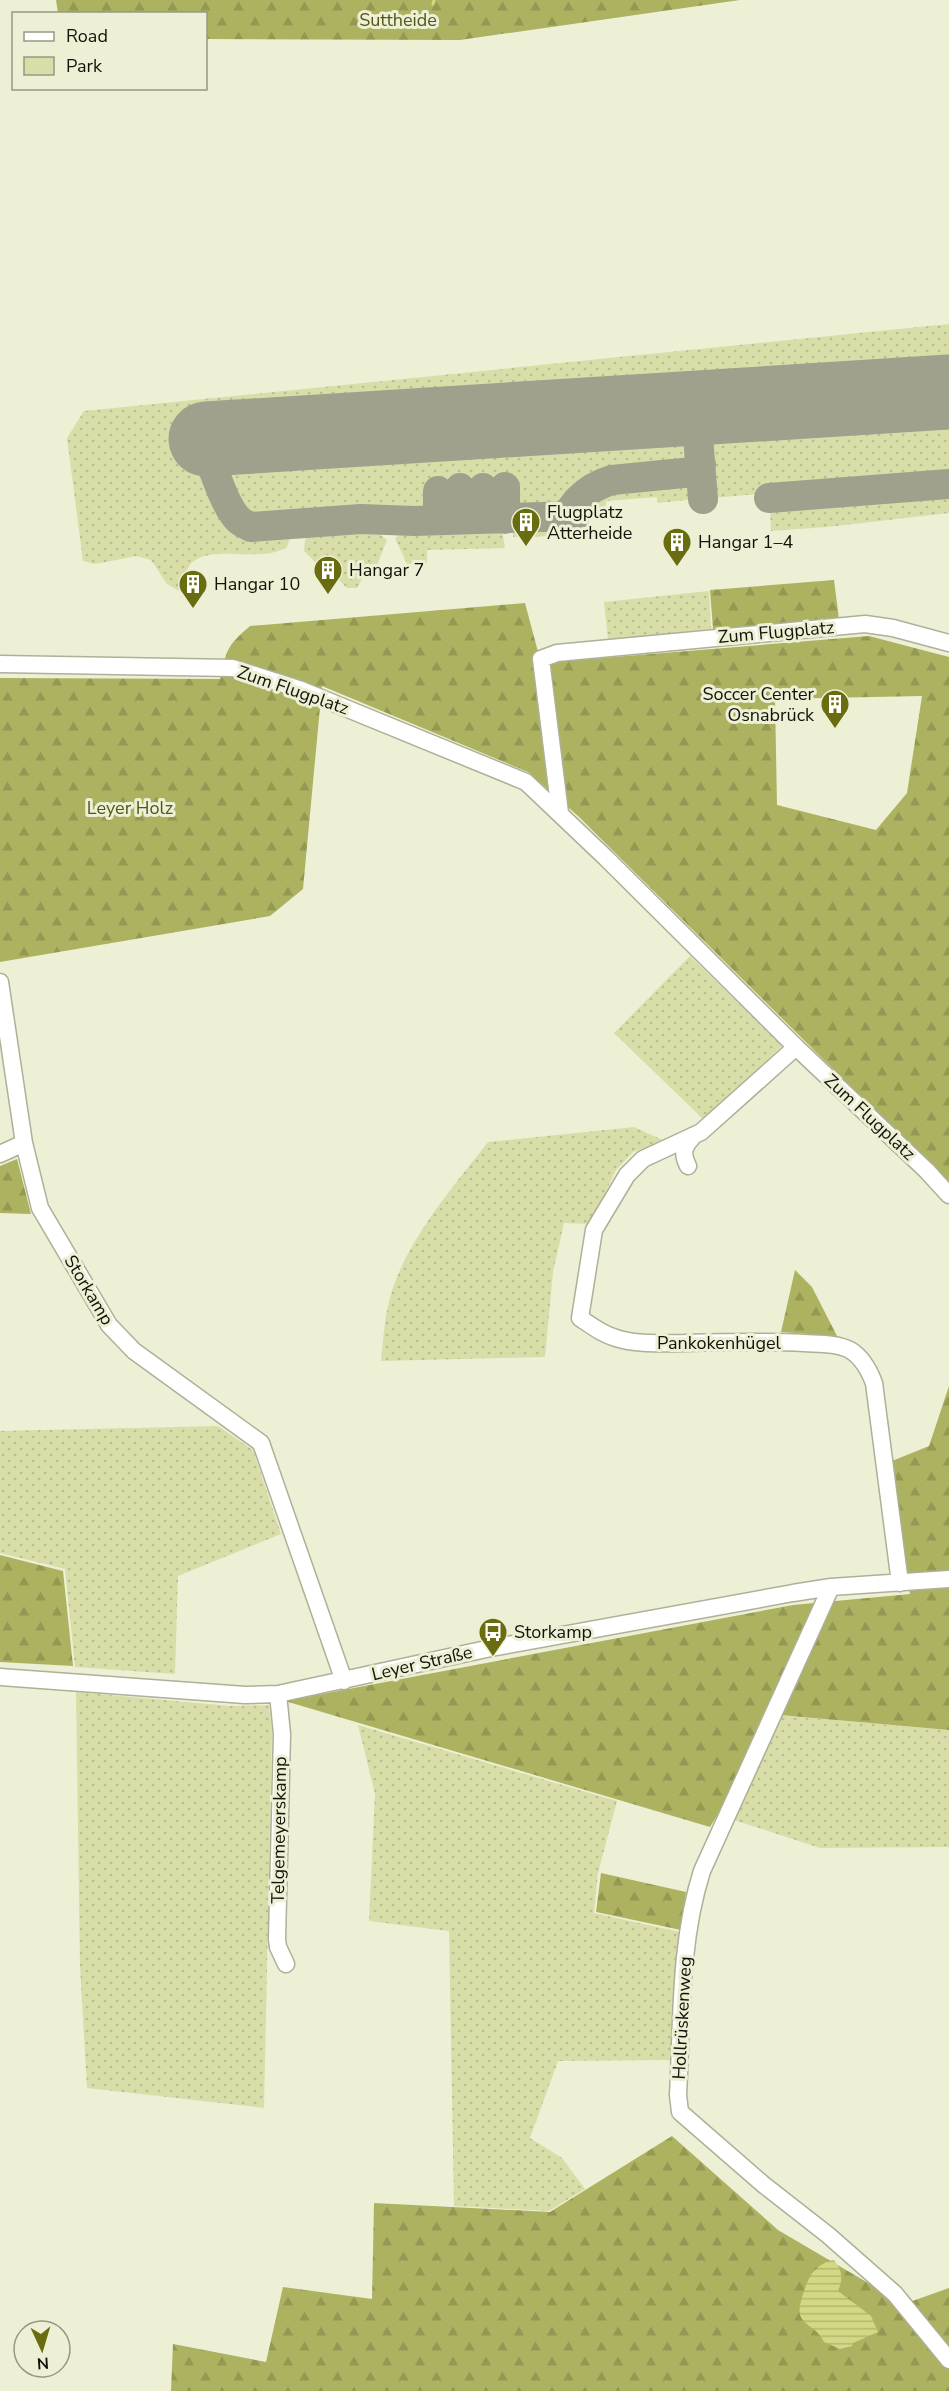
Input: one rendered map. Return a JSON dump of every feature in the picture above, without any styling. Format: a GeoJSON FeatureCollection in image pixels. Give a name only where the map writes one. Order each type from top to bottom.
{"type":"FeatureCollection","features":[{"type":"Feature","properties":{"kind":"street","name":"Zum Flugplatz"},"geometry":{"type":"LineString","coordinates":[[560,813],[542,659],[557,653],[865,624],[893,628],[949,643]]}},
{"type":"Feature","properties":{"kind":"street","name":"Zum Flugplatz"},"geometry":{"type":"LineString","coordinates":[[0,664],[233,668],[299,689],[526,782],[796,1047],[927,1171],[949,1195]]}},
{"type":"Feature","properties":{"kind":"street","name":"Storkamp"},"geometry":{"type":"LineString","coordinates":[[0,982],[24,1143],[40,1208],[109,1325],[134,1352],[261,1443],[344,1681]]}},
{"type":"Feature","properties":{"kind":"street","name":"Pankokenhügel"},"geometry":{"type":"LineString","coordinates":[[796,1047],[711,1125],[692,1138],[661,1149],[643,1159],[627,1175],[594,1230],[580,1318],[600,1332],[617,1339],[648,1343],[817,1344],[837,1346],[849,1350],[858,1357],[871,1374],[874,1383],[900,1583]]}},
{"type":"Feature","properties":{"kind":"street"},"geometry":{"type":"LineString","coordinates":[[688,1166],[683,1156],[684,1146],[692,1138]]}},
{"type":"Feature","properties":{"kind":"street"},"geometry":{"type":"LineString","coordinates":[[0,1154],[24,1143]]}},
{"type":"Feature","properties":{"kind":"street","name":"Leyer Straße"},"geometry":{"type":"LineString","coordinates":[[0,1677],[41,1678],[245,1695],[278,1694],[491,1648],[831,1587],[949,1579]]}},
{"type":"Feature","properties":{"kind":"street","name":"Hollrüskenweg"},"geometry":{"type":"LineString","coordinates":[[831,1587],[702,1871],[692,1904],[685,1961],[678,2096],[680,2112],[895,2294],[949,2360]]}},
{"type":"Feature","properties":{"kind":"street","name":"Telgemeyerskamp"},"geometry":{"type":"LineString","coordinates":[[278,1694],[282,1734],[277,1939],[286,1964]]}},
{"type":"Feature","properties":{"kind":"green space","name":"Suttheide"},"geometry":{"type":"Polygon","coordinates":[[[56,0],[740,0],[460,40],[207,39],[207,12],[58,12],[56,0]]]}},
{"type":"Feature","properties":{"kind":"green space"},"geometry":{"type":"Polygon","coordinates":[[[949,324],[949,376],[182,424],[182,462],[203,468],[209,474],[227,514],[234,522],[252,532],[286,532],[290,539],[287,547],[274,552],[258,554],[208,555],[195,560],[187,570],[185,587],[179,591],[167,584],[151,560],[137,556],[95,564],[83,561],[67,438],[84,411],[949,324]]]}},
{"type":"Feature","properties":{"kind":"green space"},"geometry":{"type":"Polygon","coordinates":[[[949,409],[949,478],[711,498],[705,426],[707,424],[949,409]]]}},
{"type":"Feature","properties":{"kind":"green space"},"geometry":{"type":"Polygon","coordinates":[[[688,425],[692,460],[686,465],[611,475],[598,479],[586,486],[558,510],[404,514],[400,508],[352,509],[351,513],[253,520],[246,516],[235,503],[217,462],[222,456],[688,425]]]}},
{"type":"Feature","properties":{"kind":"green space"},"geometry":{"type":"Polygon","coordinates":[[[678,479],[694,483],[696,499],[658,503],[657,497],[606,501],[606,508],[583,510],[584,502],[593,493],[613,485],[678,479]]]}},
{"type":"Feature","properties":{"kind":"green space"},"geometry":{"type":"Polygon","coordinates":[[[949,491],[949,513],[771,531],[770,504],[949,491]]]}},
{"type":"Feature","properties":{"kind":"green space"},"geometry":{"type":"Polygon","coordinates":[[[561,524],[567,530],[568,539],[566,541],[562,536],[513,537],[513,530],[518,526],[561,524]]]}},
{"type":"Feature","properties":{"kind":"green space"},"geometry":{"type":"Polygon","coordinates":[[[363,526],[374,530],[387,540],[374,573],[362,579],[357,588],[347,588],[337,578],[326,576],[325,572],[304,551],[305,540],[311,530],[363,526]]]}},
{"type":"Feature","properties":{"kind":"green space"},"geometry":{"type":"Polygon","coordinates":[[[416,526],[498,526],[502,530],[505,548],[427,550],[427,563],[407,564],[395,538],[416,526]]]}},
{"type":"Feature","properties":{"kind":"green space"},"geometry":{"type":"Polygon","coordinates":[[[834,580],[839,619],[713,629],[710,590],[834,580]]]}},
{"type":"Feature","properties":{"kind":"green space"},"geometry":{"type":"Polygon","coordinates":[[[709,591],[711,629],[608,640],[604,602],[709,591]]]}},
{"type":"Feature","properties":{"kind":"green space","name":"Leyer Holz"},"geometry":{"type":"Polygon","coordinates":[[[525,603],[541,663],[869,636],[949,657],[949,1184],[578,816],[528,772],[322,686],[303,889],[270,916],[0,962],[0,678],[220,679],[229,649],[250,626],[525,603]],[[922,696],[775,699],[777,805],[876,830],[907,793],[922,696]]]}},
{"type":"Feature","properties":{"kind":"green space"},"geometry":{"type":"Polygon","coordinates":[[[690,956],[782,1046],[704,1120],[614,1033],[690,956]]]}},
{"type":"Feature","properties":{"kind":"green space"},"geometry":{"type":"Polygon","coordinates":[[[634,1127],[665,1141],[633,1152],[616,1170],[590,1224],[564,1223],[553,1272],[545,1357],[381,1361],[388,1306],[404,1262],[429,1219],[488,1142],[634,1127]]]}},
{"type":"Feature","properties":{"kind":"green space"},"geometry":{"type":"Polygon","coordinates":[[[17,1159],[31,1214],[0,1213],[0,1166],[17,1159]]]}},
{"type":"Feature","properties":{"kind":"green space"},"geometry":{"type":"Polygon","coordinates":[[[795,1270],[812,1287],[837,1336],[781,1332],[795,1270]]]}},
{"type":"Feature","properties":{"kind":"green space"},"geometry":{"type":"Polygon","coordinates":[[[949,1386],[949,1730],[780,1715],[710,1827],[285,1701],[793,1605],[910,1594],[892,1461],[929,1446],[949,1386]]]}},
{"type":"Feature","properties":{"kind":"green space"},"geometry":{"type":"Polygon","coordinates":[[[218,1426],[253,1450],[281,1534],[178,1576],[175,1674],[75,1667],[65,1569],[0,1553],[0,1431],[218,1426]]]}},
{"type":"Feature","properties":{"kind":"green space"},"geometry":{"type":"Polygon","coordinates":[[[0,1555],[63,1571],[73,1666],[0,1662],[0,1555]]]}},
{"type":"Feature","properties":{"kind":"green space"},"geometry":{"type":"Polygon","coordinates":[[[76,1692],[231,1706],[269,1705],[272,1731],[264,2108],[87,2088],[80,1966],[76,1692]]]}},
{"type":"Feature","properties":{"kind":"green space"},"geometry":{"type":"Polygon","coordinates":[[[780,1715],[949,1730],[949,1847],[820,1848],[734,1820],[780,1715]]]}},
{"type":"Feature","properties":{"kind":"green space"},"geometry":{"type":"Polygon","coordinates":[[[358,1725],[617,1801],[598,1873],[594,1913],[680,1932],[671,2060],[558,2061],[530,2138],[562,2158],[585,2189],[549,2211],[454,2206],[449,1931],[369,1921],[375,1794],[358,1725]]]}},
{"type":"Feature","properties":{"kind":"green space"},"geometry":{"type":"Polygon","coordinates":[[[601,1873],[686,1892],[681,1930],[596,1912],[601,1873]]]}},
{"type":"Feature","properties":{"kind":"green space"},"geometry":{"type":"Polygon","coordinates":[[[672,2136],[778,2230],[904,2304],[949,2288],[949,2391],[171,2391],[173,2344],[266,2362],[283,2287],[372,2299],[374,2203],[550,2212],[672,2136]]]}},
{"type":"Feature","properties":{"kind":"shaded area"},"geometry":{"type":"Polygon","coordinates":[[[834,2260],[841,2275],[838,2291],[871,2316],[878,2332],[853,2343],[852,2346],[840,2349],[824,2342],[818,2333],[802,2319],[799,2311],[812,2274],[823,2264],[834,2260]]]}},
{"type":"Feature","properties":{"kind":"waterway"},"geometry":{"type":"LineString","coordinates":[[433,4],[434,0]]}},
{"type":"Feature","properties":{"kind":"taxiway"},"geometry":{"type":"LineString","coordinates":[[697,424],[706,411],[722,406]]}},
{"type":"Feature","properties":{"kind":"taxiway"},"geometry":{"type":"LineString","coordinates":[[673,410],[689,414],[697,424],[703,499]]}},
{"type":"Feature","properties":{"kind":"taxiway"},"geometry":{"type":"LineString","coordinates":[[206,439],[210,458],[228,505],[239,520],[251,527],[361,519],[414,521],[575,516]]}},
{"type":"Feature","properties":{"kind":"taxiway"},"geometry":{"type":"LineString","coordinates":[[560,517],[598,485],[612,480],[693,472],[701,465]]}},
{"type":"Feature","properties":{"kind":"taxiway"},"geometry":{"type":"LineString","coordinates":[[769,498],[949,484]]}},
{"type":"Feature","properties":{"kind":"taxiway"},"geometry":{"type":"LineString","coordinates":[[505,487],[505,519]]}},
{"type":"Feature","properties":{"kind":"taxiway"},"geometry":{"type":"LineString","coordinates":[[460,488],[460,519]]}},
{"type":"Feature","properties":{"kind":"taxiway"},"geometry":{"type":"LineString","coordinates":[[483,488],[483,519]]}},
{"type":"Feature","properties":{"kind":"taxiway"},"geometry":{"type":"LineString","coordinates":[[438,491],[438,520]]}},
{"type":"Feature","properties":{"kind":"runway"},"geometry":{"type":"LineString","coordinates":[[206,439],[949,392]]}},
{"type":"Feature","properties":{"kind":"place","name":"Flugplatz Atterheide"},"geometry":{"type":"Point","coordinates":[526,548]}},
{"type":"Feature","properties":{"kind":"place","name":"Hangar 1–4"},"geometry":{"type":"Point","coordinates":[677,568]}},
{"type":"Feature","properties":{"kind":"place","name":"Hangar 7"},"geometry":{"type":"Point","coordinates":[328,596]}},
{"type":"Feature","properties":{"kind":"place","name":"Hangar 10"},"geometry":{"type":"Point","coordinates":[193,610]}},
{"type":"Feature","properties":{"kind":"place","name":"Soccer Center Osnabrück"},"geometry":{"type":"Point","coordinates":[835,730]}},
{"type":"Feature","properties":{"kind":"place","name":"Storkamp"},"geometry":{"type":"Point","coordinates":[493,1658]}}]}
